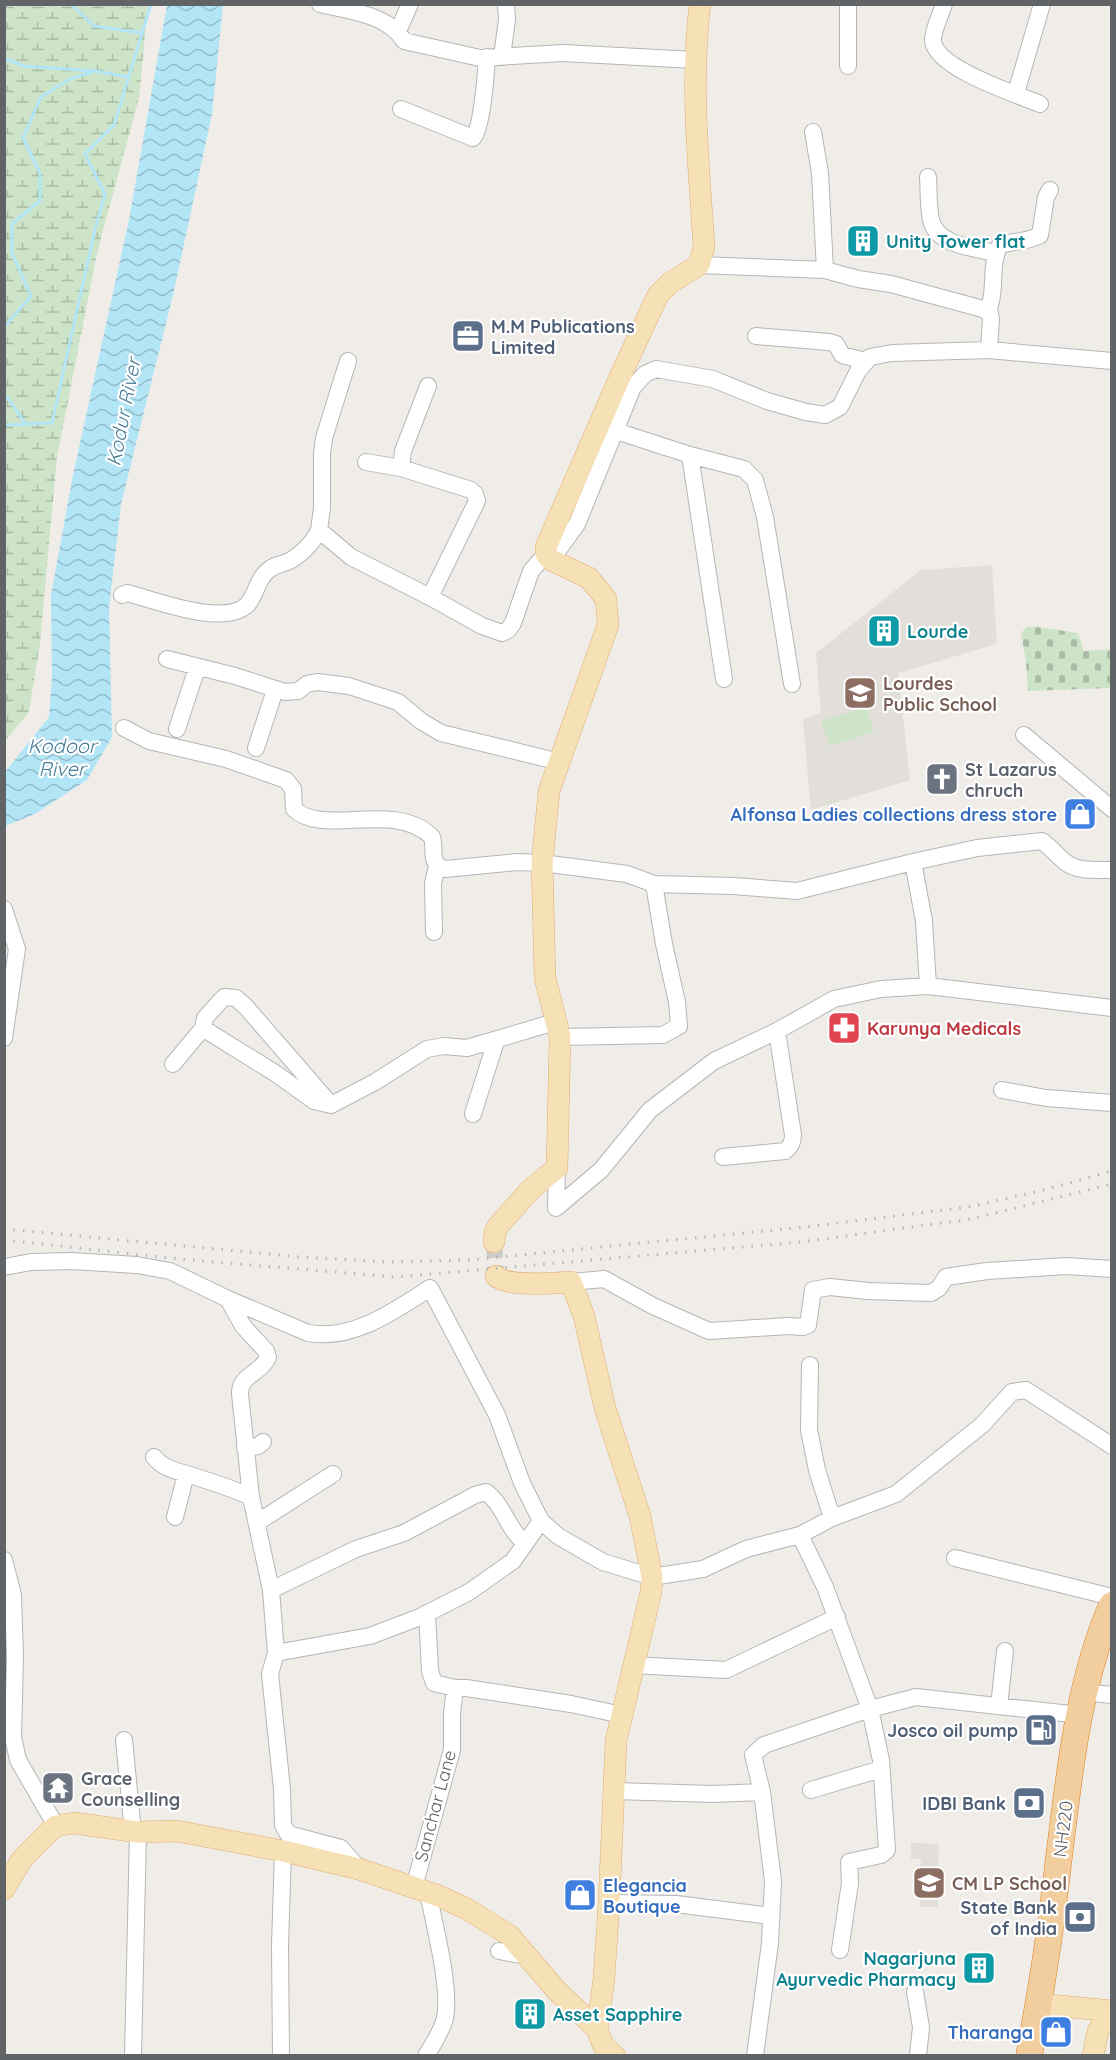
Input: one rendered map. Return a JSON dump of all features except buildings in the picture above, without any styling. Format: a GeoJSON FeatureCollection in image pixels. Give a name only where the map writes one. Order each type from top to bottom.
{"type":"FeatureCollection","features":[{"type":"Feature","properties":{"kind":"highway","name":"NH220"},"geometry":{"type":"LineString","coordinates":[[1029,2055],[1039,2004],[1082,1703],[1104,1648],[1112,1605]]}},
{"type":"Feature","properties":{"kind":"main road"},"geometry":{"type":"LineString","coordinates":[[494,1242],[498,1226],[530,1190],[557,1168],[558,1030],[545,978],[542,863],[549,791],[609,625],[606,599],[589,578],[549,557],[546,547],[658,296],[670,283],[699,265],[704,247],[695,60],[700,4]]}},
{"type":"Feature","properties":{"kind":"main road"},"geometry":{"type":"LineString","coordinates":[[496,1276],[504,1281],[571,1282],[584,1316],[605,1408],[640,1516],[652,1577],[651,1592],[616,1741],[604,1978],[604,2047]]}},
{"type":"Feature","properties":{"kind":"main road"},"geometry":{"type":"LineString","coordinates":[[4,1889],[22,1859],[56,1826],[74,1823],[136,1832],[177,1831],[284,1851],[359,1869],[421,1890],[467,1909],[509,1935],[604,2047]]}},
{"type":"Feature","properties":{"kind":"main road"},"geometry":{"type":"LineString","coordinates":[[1039,2004],[1111,2011],[1098,2031],[1093,2055]]}},
{"type":"Feature","properties":{"kind":"street"},"geometry":{"type":"LineString","coordinates":[[320,4],[386,22],[398,31],[404,41],[412,44],[480,58],[562,53],[695,60]]}},
{"type":"Feature","properties":{"kind":"street"},"geometry":{"type":"LineString","coordinates":[[398,31],[410,4]]}},
{"type":"Feature","properties":{"kind":"street"},"geometry":{"type":"LineString","coordinates":[[401,110],[473,138],[477,134],[481,110],[507,19],[506,4]]}},
{"type":"Feature","properties":{"kind":"street"},"geometry":{"type":"LineString","coordinates":[[848,4],[848,66]]}},
{"type":"Feature","properties":{"kind":"street"},"geometry":{"type":"LineString","coordinates":[[944,4],[933,38],[938,53],[966,74],[1040,104]]}},
{"type":"Feature","properties":{"kind":"street"},"geometry":{"type":"LineString","coordinates":[[1016,93],[1042,4]]}},
{"type":"Feature","properties":{"kind":"street"},"geometry":{"type":"LineString","coordinates":[[813,132],[820,174],[825,270]]}},
{"type":"Feature","properties":{"kind":"street"},"geometry":{"type":"LineString","coordinates":[[928,177],[931,220],[942,237],[996,253]]}},
{"type":"Feature","properties":{"kind":"street"},"geometry":{"type":"LineString","coordinates":[[990,350],[991,319],[988,311],[992,301],[996,253],[1000,245],[1032,240],[1040,235],[1046,197],[1050,190]]}},
{"type":"Feature","properties":{"kind":"street"},"geometry":{"type":"LineString","coordinates":[[699,265],[825,270],[858,279],[891,284],[988,311]]}},
{"type":"Feature","properties":{"kind":"street"},"geometry":{"type":"LineString","coordinates":[[756,336],[829,342],[836,344],[842,355],[866,361]]}},
{"type":"Feature","properties":{"kind":"street"},"geometry":{"type":"LineString","coordinates":[[319,530],[351,557],[482,626],[498,633],[505,632],[513,623],[531,571],[549,557],[577,524],[633,387],[645,374],[656,369],[713,380],[768,401],[825,415],[840,407],[858,371],[870,357],[892,353],[990,350],[1112,361]]}},
{"type":"Feature","properties":{"kind":"street"},"geometry":{"type":"LineString","coordinates":[[122,595],[127,593],[190,611],[210,614],[235,611],[248,604],[258,581],[266,572],[274,565],[287,562],[300,553],[319,530],[322,508],[324,438],[348,361]]}},
{"type":"Feature","properties":{"kind":"street"},"geometry":{"type":"LineString","coordinates":[[400,468],[403,451],[428,386]]}},
{"type":"Feature","properties":{"kind":"street"},"geometry":{"type":"LineString","coordinates":[[616,431],[690,455],[744,469],[755,480],[765,518],[792,684]]}},
{"type":"Feature","properties":{"kind":"street"},"geometry":{"type":"LineString","coordinates":[[690,455],[724,679]]}},
{"type":"Feature","properties":{"kind":"street"},"geometry":{"type":"LineString","coordinates":[[366,462],[400,468],[471,490],[476,494],[477,501],[430,597]]}},
{"type":"Feature","properties":{"kind":"street"},"geometry":{"type":"LineString","coordinates":[[167,659],[291,693],[307,684],[317,682],[349,686],[398,702],[421,721],[441,733],[560,762]]}},
{"type":"Feature","properties":{"kind":"street"},"geometry":{"type":"LineString","coordinates":[[177,729],[197,668]]}},
{"type":"Feature","properties":{"kind":"street"},"geometry":{"type":"LineString","coordinates":[[256,748],[276,690]]}},
{"type":"Feature","properties":{"kind":"street"},"geometry":{"type":"LineString","coordinates":[[124,728],[149,741],[226,759],[286,780],[293,789],[294,809],[298,813],[321,819],[390,819],[412,823],[432,837],[434,862],[437,866],[445,868],[517,862],[542,863],[627,874],[654,884],[734,886],[797,891],[977,848],[1042,841],[1065,863],[1093,870],[1112,870]]}},
{"type":"Feature","properties":{"kind":"street"},"geometry":{"type":"LineString","coordinates":[[1024,735],[1112,809]]}},
{"type":"Feature","properties":{"kind":"street"},"geometry":{"type":"LineString","coordinates":[[913,862],[924,921],[928,986]]}},
{"type":"Feature","properties":{"kind":"street"},"geometry":{"type":"LineString","coordinates":[[434,932],[433,883],[437,866]]}},
{"type":"Feature","properties":{"kind":"street"},"geometry":{"type":"LineString","coordinates":[[203,1028],[314,1101],[331,1105],[375,1082],[428,1049],[444,1046],[467,1048],[558,1030],[663,1035],[679,1026],[677,1002],[654,884]]}},
{"type":"Feature","properties":{"kind":"street"},"geometry":{"type":"LineString","coordinates":[[4,1038],[17,950],[6,919]]}},
{"type":"Feature","properties":{"kind":"street"},"geometry":{"type":"LineString","coordinates":[[557,1168],[556,1208],[601,1170],[650,1110],[714,1061],[777,1031],[834,999],[880,989],[928,986],[1112,1008]]}},
{"type":"Feature","properties":{"kind":"street"},"geometry":{"type":"LineString","coordinates":[[173,1064],[203,1028],[206,1018],[224,997],[236,998],[331,1105]]}},
{"type":"Feature","properties":{"kind":"street"},"geometry":{"type":"LineString","coordinates":[[723,1156],[785,1151],[789,1148],[793,1135],[777,1031]]}},
{"type":"Feature","properties":{"kind":"street"},"geometry":{"type":"LineString","coordinates":[[473,1114],[496,1041]]}},
{"type":"Feature","properties":{"kind":"street"},"geometry":{"type":"LineString","coordinates":[[1002,1090],[1046,1098],[1112,1103]]}},
{"type":"Feature","properties":{"kind":"street"},"geometry":{"type":"LineString","coordinates":[[4,1267],[31,1262],[70,1261],[137,1265],[170,1271],[308,1333],[321,1335],[336,1334],[384,1317],[430,1288],[497,1415],[522,1483],[541,1521],[558,1536],[603,1562],[652,1577],[697,1570],[746,1549],[800,1535],[832,1518],[896,1494],[982,1425],[1012,1392],[1026,1390],[1112,1446]]}},
{"type":"Feature","properties":{"kind":"street"},"geometry":{"type":"LineString","coordinates":[[571,1282],[604,1279],[653,1306],[709,1330],[803,1327],[808,1325],[813,1290],[831,1287],[932,1293],[946,1277],[987,1271],[1066,1266],[1112,1269]]}},
{"type":"Feature","properties":{"kind":"street"},"geometry":{"type":"LineString","coordinates":[[228,1299],[243,1326],[266,1351],[268,1357],[261,1368],[242,1381],[240,1386],[251,1497],[271,1590],[276,1653],[270,1674],[282,1789],[283,1826],[288,1834],[341,1848],[359,1869]]}},
{"type":"Feature","properties":{"kind":"street"},"geometry":{"type":"LineString","coordinates":[[810,1365],[809,1430],[817,1470],[832,1518]]}},
{"type":"Feature","properties":{"kind":"street"},"geometry":{"type":"LineString","coordinates":[[245,1448],[258,1446],[263,1442]]}},
{"type":"Feature","properties":{"kind":"street"},"geometry":{"type":"LineString","coordinates":[[154,1456],[159,1463],[170,1470],[251,1497]]}},
{"type":"Feature","properties":{"kind":"street"},"geometry":{"type":"LineString","coordinates":[[175,1517],[186,1474]]}},
{"type":"Feature","properties":{"kind":"street"},"geometry":{"type":"LineString","coordinates":[[258,1522],[333,1474]]}},
{"type":"Feature","properties":{"kind":"street"},"geometry":{"type":"LineString","coordinates":[[271,1590],[356,1549],[404,1533],[486,1492],[494,1498],[516,1536],[525,1543]]}},
{"type":"Feature","properties":{"kind":"street"},"geometry":{"type":"LineString","coordinates":[[276,1653],[370,1636],[427,1613],[469,1592],[513,1561],[541,1521]]}},
{"type":"Feature","properties":{"kind":"street"},"geometry":{"type":"LineString","coordinates":[[800,1535],[825,1587],[870,1709],[881,1769],[887,1851],[881,1856],[849,1862],[850,1883],[840,1950]]}},
{"type":"Feature","properties":{"kind":"street"},"geometry":{"type":"LineString","coordinates":[[955,1558],[1112,1597]]}},
{"type":"Feature","properties":{"kind":"street"},"geometry":{"type":"LineString","coordinates":[[4,1560],[13,1595],[14,1737],[18,1760],[56,1826]]}},
{"type":"Feature","properties":{"kind":"street"},"geometry":{"type":"LineString","coordinates":[[427,1613],[430,1671],[434,1683],[571,1704],[622,1715]]}},
{"type":"Feature","properties":{"kind":"street"},"geometry":{"type":"LineString","coordinates":[[633,1665],[726,1670],[837,1617]]}},
{"type":"Feature","properties":{"kind":"street"},"geometry":{"type":"LineString","coordinates":[[999,1706],[1005,1651]]}},
{"type":"Feature","properties":{"kind":"street","name":"Sanchar Lane"},"geometry":{"type":"LineString","coordinates":[[421,1890],[452,1750],[455,1688]]}},
{"type":"Feature","properties":{"kind":"street"},"geometry":{"type":"LineString","coordinates":[[755,2055],[770,1943],[773,1881],[762,1792],[753,1755],[757,1750],[764,1744],[870,1709],[916,1697],[999,1706],[1082,1703],[1112,1695]]}},
{"type":"Feature","properties":{"kind":"street"},"geometry":{"type":"LineString","coordinates":[[124,1740],[136,1832],[133,2055]]}},
{"type":"Feature","properties":{"kind":"street"},"geometry":{"type":"LineString","coordinates":[[811,1790],[881,1769]]}},
{"type":"Feature","properties":{"kind":"street"},"geometry":{"type":"LineString","coordinates":[[615,1791],[712,1794],[762,1792]]}},
{"type":"Feature","properties":{"kind":"street"},"geometry":{"type":"LineString","coordinates":[[281,2055],[280,1945],[284,1851]]}},
{"type":"Feature","properties":{"kind":"street"},"geometry":{"type":"LineString","coordinates":[[421,1890],[445,1980],[447,2002],[445,2019],[426,2055]]}},
{"type":"Feature","properties":{"kind":"street"},"geometry":{"type":"LineString","coordinates":[[609,1903],[676,1904],[771,1916]]}},
{"type":"Feature","properties":{"kind":"street"},"geometry":{"type":"LineString","coordinates":[[499,1952],[526,1956]]}},
{"type":"Feature","properties":{"kind":"street"},"geometry":{"type":"LineString","coordinates":[[915,1992],[921,2027],[918,2055]]}},
{"type":"Feature","properties":{"kind":"shaded area","name":"Lourdes Public School"},"geometry":{"type":"Polygon","coordinates":[[[992,565],[997,644],[898,673],[910,780],[811,810],[803,720],[821,713],[816,653],[921,570],[992,565]]]}},
{"type":"Feature","properties":{"kind":"shaded area","name":"CM LP School"},"geometry":{"type":"Polygon","coordinates":[[[911,1843],[939,1844],[938,1907],[920,1907],[921,1859],[911,1859],[911,1843]]]}},
{"type":"Feature","properties":{"kind":"green space"},"geometry":{"type":"Polygon","coordinates":[[[5,4],[148,5],[139,98],[97,253],[57,457],[40,643],[29,712],[5,741],[5,4]]]}},
{"type":"Feature","properties":{"kind":"green space"},"geometry":{"type":"Polygon","coordinates":[[[1027,627],[1078,633],[1084,651],[1111,649],[1111,688],[1028,691],[1021,633],[1027,627]]]}},
{"type":"Feature","properties":{"kind":"green space"},"geometry":{"type":"Polygon","coordinates":[[[866,707],[874,732],[830,746],[821,721],[866,707]]]}},
{"type":"Feature","properties":{"kind":"water","name":"Kodoor River"},"geometry":{"type":"Polygon","coordinates":[[[167,5],[223,5],[212,114],[173,295],[121,504],[109,608],[112,737],[87,780],[35,814],[5,826],[5,772],[49,717],[52,677],[51,595],[73,475],[129,220],[167,5]]]}},
{"type":"Feature","properties":{"kind":"waterway"},"geometry":{"type":"LineString","coordinates":[[71,4],[94,26],[142,33]]}},
{"type":"Feature","properties":{"kind":"waterway"},"geometry":{"type":"LineString","coordinates":[[4,425],[52,423],[95,229],[105,194],[85,154],[114,125],[151,4]]}},
{"type":"Feature","properties":{"kind":"waterway"},"geometry":{"type":"LineString","coordinates":[[4,58],[23,66],[95,71],[129,77]]}},
{"type":"Feature","properties":{"kind":"waterway"},"geometry":{"type":"LineString","coordinates":[[4,327],[31,296],[12,253],[12,224],[40,201],[40,173],[23,138],[41,97],[70,79],[95,71]]}},
{"type":"Feature","properties":{"kind":"waterway"},"geometry":{"type":"LineString","coordinates":[[4,393],[26,424]]}},
{"type":"Feature","properties":{"kind":"tunnel"},"geometry":{"type":"LineString","coordinates":[[494,1242],[496,1276]]}},
{"type":"Feature","properties":{"kind":"railway"},"geometry":{"type":"LineString","coordinates":[[4,1229],[300,1257],[387,1262],[469,1260],[805,1227],[968,1207],[1040,1191],[1112,1171]]}},
{"type":"Feature","properties":{"kind":"railway"},"geometry":{"type":"LineString","coordinates":[[4,1240],[180,1259],[395,1277],[801,1242],[971,1219],[1112,1184]]}},
{"type":"Feature","properties":{"kind":"place","name":"Unity Tower flat"},"geometry":{"type":"Point","coordinates":[863,241]}},
{"type":"Feature","properties":{"kind":"place","name":"M.M Publications Limited"},"geometry":{"type":"Point","coordinates":[468,336]}},
{"type":"Feature","properties":{"kind":"place","name":"Lourde"},"geometry":{"type":"Point","coordinates":[884,631]}},
{"type":"Feature","properties":{"kind":"place","name":"Lourdes Public School"},"geometry":{"type":"Point","coordinates":[860,693]}},
{"type":"Feature","properties":{"kind":"place","name":"St Lazarus chruch"},"geometry":{"type":"Point","coordinates":[942,779]}},
{"type":"Feature","properties":{"kind":"place","name":"Alfonsa Ladies collections dress store"},"geometry":{"type":"Point","coordinates":[1080,814]}},
{"type":"Feature","properties":{"kind":"place","name":"Karunya Medicals"},"geometry":{"type":"Point","coordinates":[844,1028]}},
{"type":"Feature","properties":{"kind":"place","name":"Josco oil pump"},"geometry":{"type":"Point","coordinates":[1041,1730]}},
{"type":"Feature","properties":{"kind":"place","name":"Grace Counselling"},"geometry":{"type":"Point","coordinates":[58,1788]}},
{"type":"Feature","properties":{"kind":"place","name":"IDBI Bank"},"geometry":{"type":"Point","coordinates":[1029,1803]}},
{"type":"Feature","properties":{"kind":"place","name":"CM LP School"},"geometry":{"type":"Point","coordinates":[929,1883]}},
{"type":"Feature","properties":{"kind":"place","name":"Elegancia Boutique"},"geometry":{"type":"Point","coordinates":[580,1895]}},
{"type":"Feature","properties":{"kind":"place","name":"State Bank of India"},"geometry":{"type":"Point","coordinates":[1080,1917]}},
{"type":"Feature","properties":{"kind":"place","name":"Nagarjuna Ayurvedic Pharmacy"},"geometry":{"type":"Point","coordinates":[979,1968]}},
{"type":"Feature","properties":{"kind":"place","name":"Asset Sapphire"},"geometry":{"type":"Point","coordinates":[530,2014]}},
{"type":"Feature","properties":{"kind":"place","name":"Tharanga"},"geometry":{"type":"Point","coordinates":[1056,2032]}},
{"type":"Feature","properties":{"kind":"water label","name":"Kodur River"},"geometry":{"type":"Point","coordinates":[123,412]}}]}
